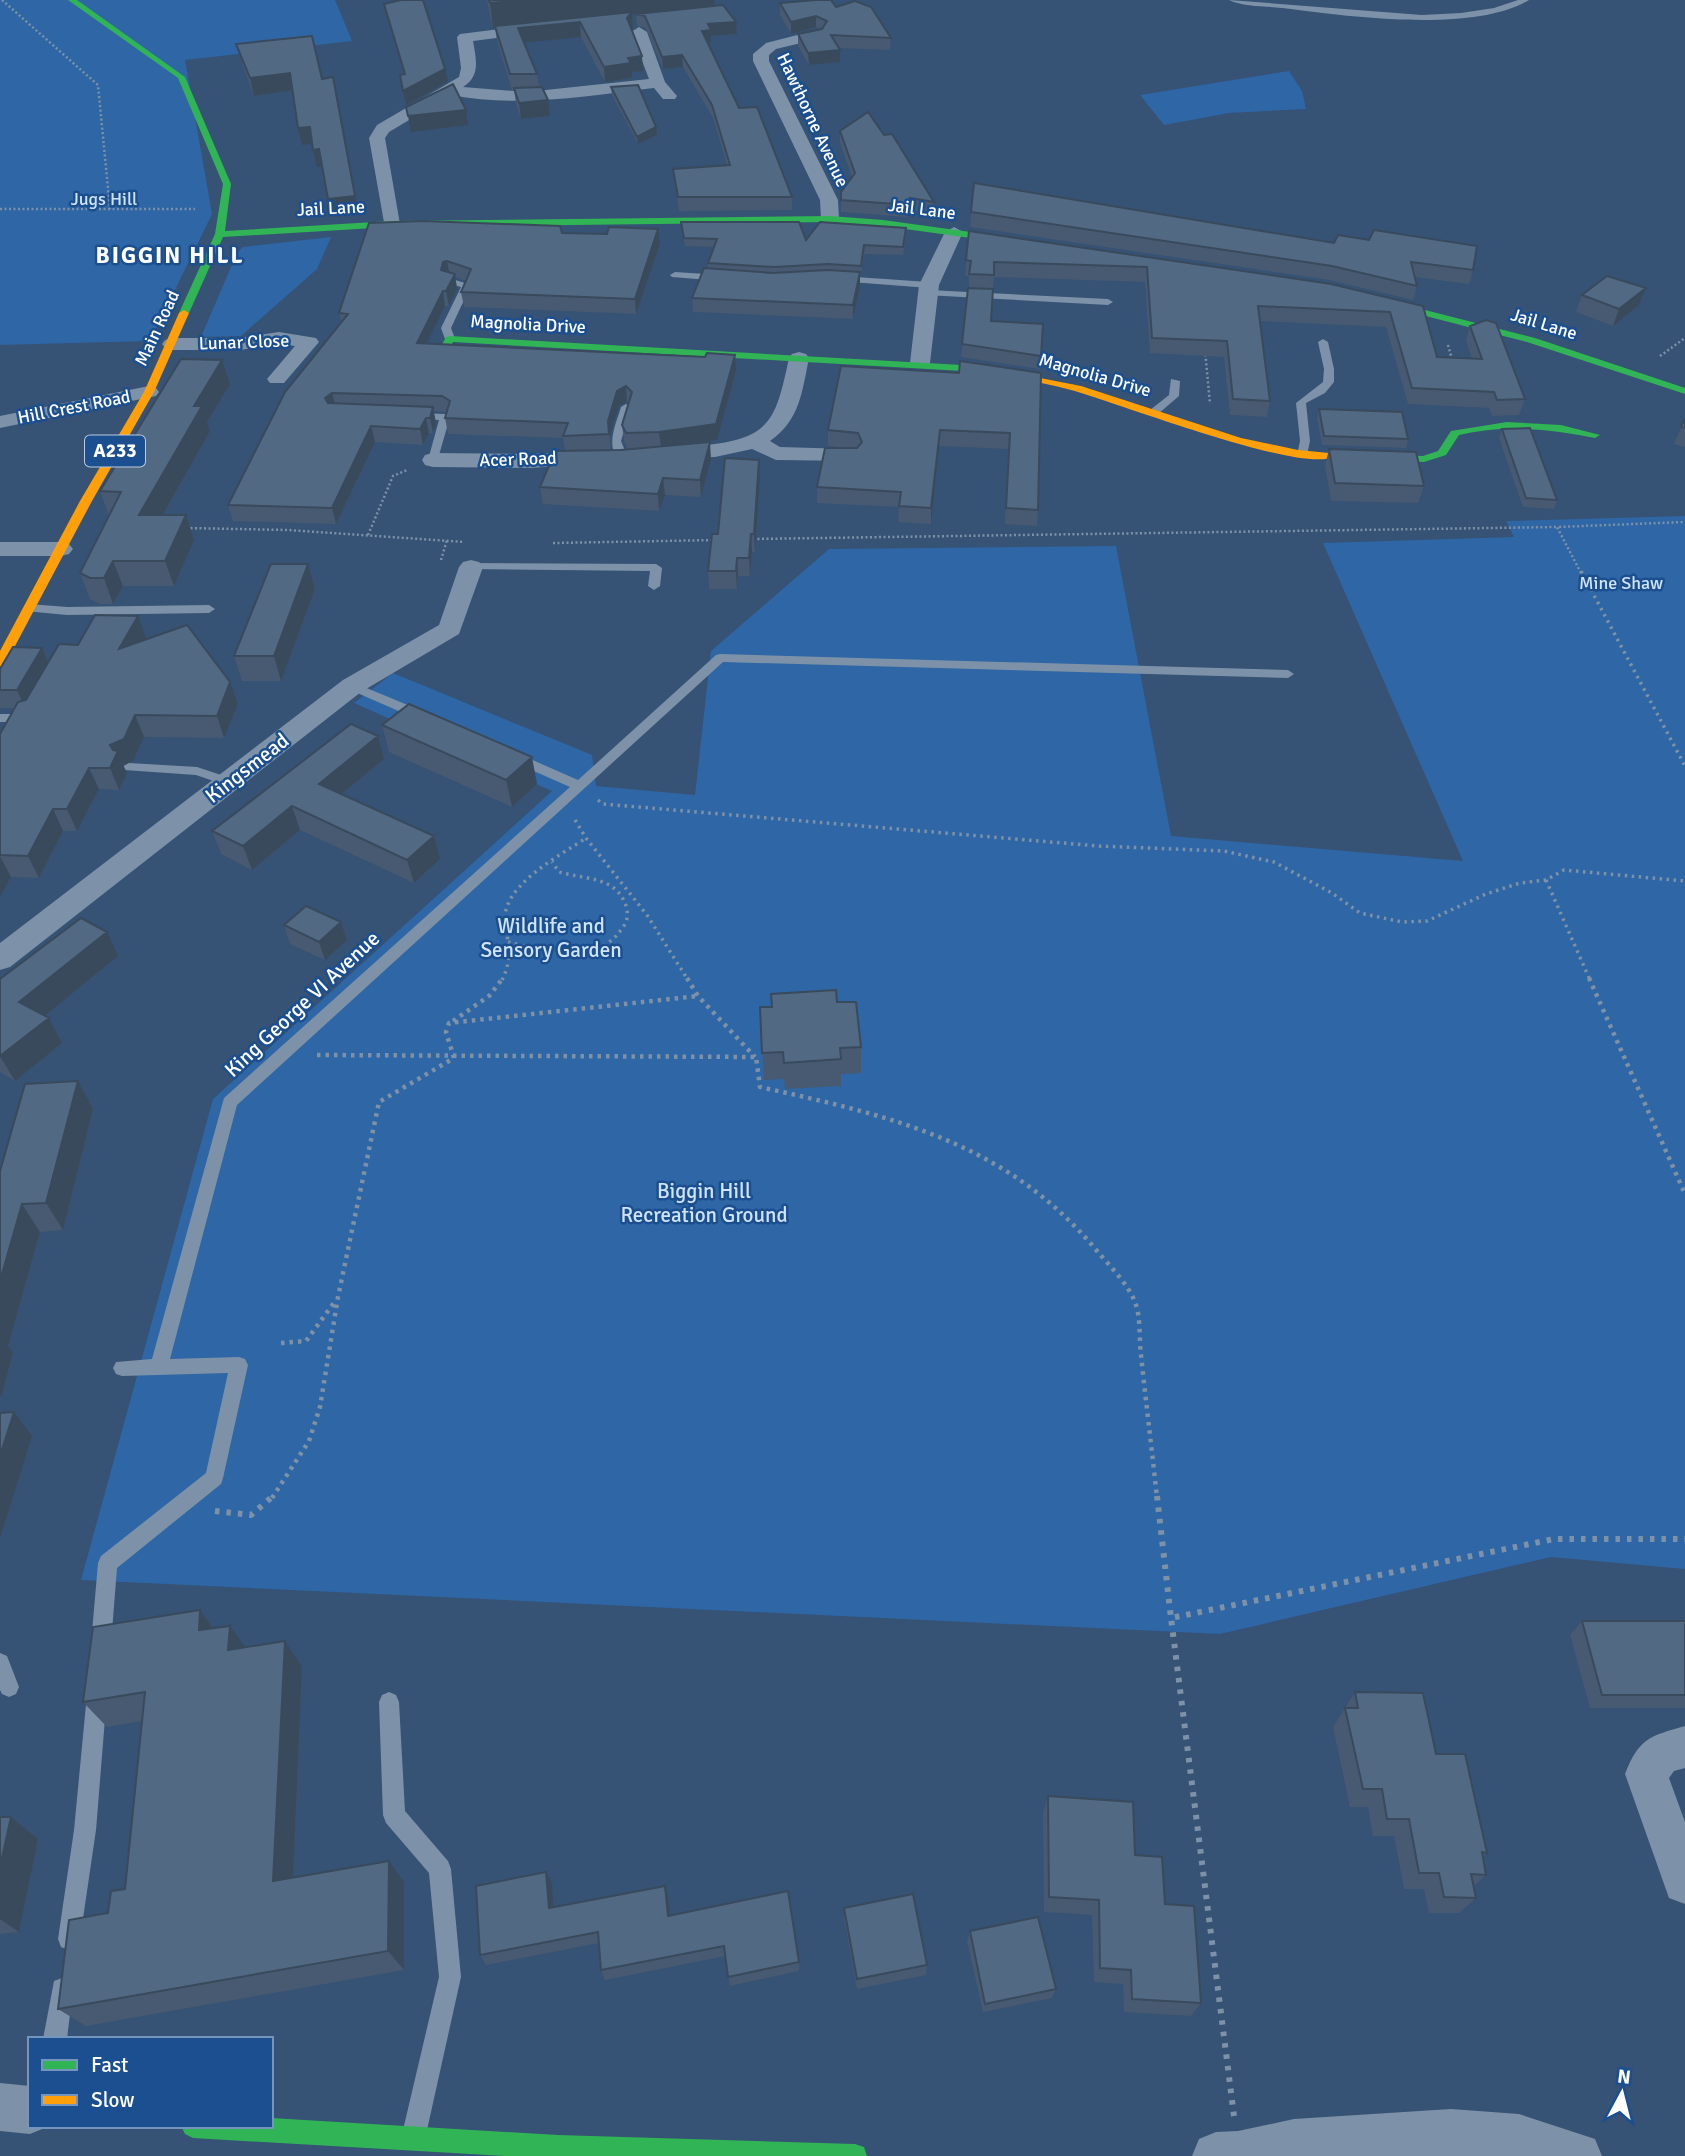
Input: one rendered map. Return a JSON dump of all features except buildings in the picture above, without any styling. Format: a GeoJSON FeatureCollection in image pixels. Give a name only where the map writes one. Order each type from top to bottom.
{"type":"FeatureCollection","features":[{"type":"Feature","properties":{"kind":"street","name":"Main Road"},"geometry":{"type":"LineString","coordinates":[[7,658],[29,608],[149,392],[220,234],[226,209],[228,184],[181,77],[72,0]]}},
{"type":"Feature","properties":{"kind":"street"},"geometry":{"type":"LineString","coordinates":[[451,90],[479,96],[515,97],[664,89],[640,23]]}},
{"type":"Feature","properties":{"kind":"street"},"geometry":{"type":"LineString","coordinates":[[391,224],[377,138],[388,124],[451,90],[469,74],[465,37],[552,27]]}},
{"type":"Feature","properties":{"kind":"street","name":"Hawthorne Avenue"},"geometry":{"type":"LineString","coordinates":[[817,35],[771,46],[761,54],[761,61],[830,200],[830,219]]}},
{"type":"Feature","properties":{"kind":"street","name":"Jail Lane"},"geometry":{"type":"LineString","coordinates":[[220,234],[391,224],[830,219],[954,232],[1035,244]]}},
{"type":"Feature","properties":{"kind":"street"},"geometry":{"type":"LineString","coordinates":[[920,363],[928,289],[954,232]]}},
{"type":"Feature","properties":{"kind":"street","name":"Jail Lane"},"geometry":{"type":"LineString","coordinates":[[1352,295],[1438,314],[1522,337],[1637,372],[1685,391]]}},
{"type":"Feature","properties":{"kind":"street","name":"Lunar Close"},"geometry":{"type":"LineString","coordinates":[[172,344],[240,344],[279,338],[309,342],[277,379]]}},
{"type":"Feature","properties":{"kind":"street","name":"Magnolia Drive"},"geometry":{"type":"LineString","coordinates":[[447,344],[920,363],[1025,375],[1088,391],[1243,442],[1303,454],[1424,459],[1447,451],[1455,433],[1482,426],[1571,430],[1595,435]]}},
{"type":"Feature","properties":{"kind":"street","name":"Acer Road"},"geometry":{"type":"LineString","coordinates":[[433,460],[623,458],[713,451],[753,441],[773,430],[785,415],[799,358]]}},
{"type":"Feature","properties":{"kind":"street","name":"Hill Crest Road"},"geometry":{"type":"LineString","coordinates":[[0,422],[149,392]]}},
{"type":"Feature","properties":{"kind":"street"},"geometry":{"type":"LineString","coordinates":[[753,441],[776,453],[849,456]]}},
{"type":"Feature","properties":{"kind":"street"},"geometry":{"type":"LineString","coordinates":[[0,549],[61,549]]}},
{"type":"Feature","properties":{"kind":"street","name":"Kingsmead"},"geometry":{"type":"LineString","coordinates":[[0,959],[352,686],[450,629],[471,567]]}},
{"type":"Feature","properties":{"kind":"street"},"geometry":{"type":"LineString","coordinates":[[1685,1747],[1661,1754],[1646,1774],[1685,1882]]}},
{"type":"Feature","properties":{"kind":"street"},"geometry":{"type":"LineString","coordinates":[[0,2107],[28,2110]]}},
{"type":"Feature","properties":{"kind":"street"},"geometry":{"type":"LineString","coordinates":[[188,2133],[412,2140],[557,2152],[855,2156]]}},
{"type":"Feature","properties":{"kind":"street"},"geometry":{"type":"LineString","coordinates":[[1216,2156],[1238,2155],[1294,2143],[1453,2145],[1519,2137],[1578,2156]]}},
{"type":"Feature","properties":{"kind":"lane"},"geometry":{"type":"LineString","coordinates":[[1233,0],[1356,14],[1412,16],[1461,15],[1509,8],[1525,0]]}},
{"type":"Feature","properties":{"kind":"lane"},"geometry":{"type":"LineString","coordinates":[[675,275],[737,279]]}},
{"type":"Feature","properties":{"kind":"lane"},"geometry":{"type":"LineString","coordinates":[[828,278],[928,289],[1108,302]]}},
{"type":"Feature","properties":{"kind":"lane"},"geometry":{"type":"LineString","coordinates":[[447,344],[446,328],[466,285],[449,281]]}},
{"type":"Feature","properties":{"kind":"lane"},"geometry":{"type":"LineString","coordinates":[[1303,454],[1305,440],[1301,403],[1310,395],[1325,389],[1330,380],[1324,342]]}},
{"type":"Feature","properties":{"kind":"lane"},"geometry":{"type":"LineString","coordinates":[[1154,412],[1174,396],[1175,381]]}},
{"type":"Feature","properties":{"kind":"lane"},"geometry":{"type":"LineString","coordinates":[[623,458],[617,441],[626,407]]}},
{"type":"Feature","properties":{"kind":"lane"},"geometry":{"type":"LineString","coordinates":[[404,416],[445,417],[433,460]]}},
{"type":"Feature","properties":{"kind":"lane"},"geometry":{"type":"LineString","coordinates":[[471,567],[656,568],[654,586]]}},
{"type":"Feature","properties":{"kind":"lane"},"geometry":{"type":"LineString","coordinates":[[29,608],[67,611],[209,609]]}},
{"type":"Feature","properties":{"kind":"lane","name":"King George VI Avenue"},"geometry":{"type":"LineString","coordinates":[[159,1367],[230,1102],[720,658],[1288,674]]}},
{"type":"Feature","properties":{"kind":"lane"},"geometry":{"type":"LineString","coordinates":[[352,686],[440,724]]}},
{"type":"Feature","properties":{"kind":"lane"},"geometry":{"type":"LineString","coordinates":[[0,718],[29,719],[35,708]]}},
{"type":"Feature","properties":{"kind":"lane"},"geometry":{"type":"LineString","coordinates":[[503,752],[578,785]]}},
{"type":"Feature","properties":{"kind":"lane"},"geometry":{"type":"LineString","coordinates":[[130,767],[197,771],[228,782]]}},
{"type":"Feature","properties":{"kind":"lane"},"geometry":{"type":"LineString","coordinates":[[55,2037],[85,1830],[108,1563],[214,1478],[239,1365],[122,1368]]}},
{"type":"Feature","properties":{"kind":"lane"},"geometry":{"type":"LineString","coordinates":[[0,1663],[9,1687]]}},
{"type":"Feature","properties":{"kind":"lane"},"geometry":{"type":"LineString","coordinates":[[389,1702],[394,1815],[440,1869],[450,1977],[412,2140]]}},
{"type":"Feature","properties":{"kind":"path"},"geometry":{"type":"LineString","coordinates":[[2,0],[99,85],[110,209]]}},
{"type":"Feature","properties":{"kind":"path"},"geometry":{"type":"LineString","coordinates":[[0,209],[226,209]]}},
{"type":"Feature","properties":{"kind":"path"},"geometry":{"type":"LineString","coordinates":[[1438,314],[1454,365]]}},
{"type":"Feature","properties":{"kind":"path"},"geometry":{"type":"LineString","coordinates":[[1205,350],[1213,432]]}},
{"type":"Feature","properties":{"kind":"path"},"geometry":{"type":"LineString","coordinates":[[368,535],[393,476],[433,460]]}},
{"type":"Feature","properties":{"kind":"path"},"geometry":{"type":"LineString","coordinates":[[747,539],[1557,527],[1685,522]]}},
{"type":"Feature","properties":{"kind":"path"},"geometry":{"type":"LineString","coordinates":[[1557,527],[1685,766]]}},
{"type":"Feature","properties":{"kind":"path"},"geometry":{"type":"LineString","coordinates":[[179,528],[288,530],[472,542]]}},
{"type":"Feature","properties":{"kind":"path"},"geometry":{"type":"LineString","coordinates":[[552,543],[719,540]]}},
{"type":"Feature","properties":{"kind":"path"},"geometry":{"type":"LineString","coordinates":[[578,785],[575,822],[647,915],[698,996],[756,1057],[760,1087],[854,1107],[920,1130],[993,1161],[1045,1198],[1108,1261],[1135,1302],[1171,1618],[1238,2155]]}},
{"type":"Feature","properties":{"kind":"path"},"geometry":{"type":"LineString","coordinates":[[578,785],[603,804],[1098,846],[1224,851],[1274,862],[1332,893],[1360,913],[1402,922],[1427,921],[1508,886],[1546,880],[1564,870],[1685,881]]}},
{"type":"Feature","properties":{"kind":"path"},"geometry":{"type":"LineString","coordinates":[[454,1058],[446,1032],[449,1023],[482,1003],[499,982],[511,958],[503,918],[509,900],[528,880],[586,838]]}},
{"type":"Feature","properties":{"kind":"path"},"geometry":{"type":"LineString","coordinates":[[508,943],[554,953],[573,954],[592,951],[608,943],[620,932],[627,919],[627,906],[621,895],[610,885],[559,872],[552,862]]}},
{"type":"Feature","properties":{"kind":"path"},"geometry":{"type":"LineString","coordinates":[[1546,880],[1685,1194]]}},
{"type":"Feature","properties":{"kind":"path"},"geometry":{"type":"LineString","coordinates":[[449,1023],[698,996]]}},
{"type":"Feature","properties":{"kind":"path"},"geometry":{"type":"LineString","coordinates":[[279,1055],[454,1058],[756,1057]]}},
{"type":"Feature","properties":{"kind":"path"},"geometry":{"type":"LineString","coordinates":[[179,1508],[251,1515],[270,1502],[309,1441],[320,1407],[338,1297],[379,1102],[454,1058]]}},
{"type":"Feature","properties":{"kind":"path"},"geometry":{"type":"LineString","coordinates":[[281,1343],[306,1341],[338,1297]]}},
{"type":"Feature","properties":{"kind":"path"},"geometry":{"type":"LineString","coordinates":[[1171,1618],[1554,1539],[1685,1539]]}},
{"type":"Feature","properties":{"kind":"green space","name":"Jugs Hill"},"geometry":{"type":"Polygon","coordinates":[[[0,0],[335,0],[352,41],[185,60],[212,214],[150,341],[0,345],[0,0]]]}},
{"type":"Feature","properties":{"kind":"green space"},"geometry":{"type":"Polygon","coordinates":[[[1289,71],[1302,91],[1306,109],[1229,113],[1164,125],[1140,95],[1289,71]]]}},
{"type":"Feature","properties":{"kind":"green space"},"geometry":{"type":"Polygon","coordinates":[[[331,237],[317,269],[241,336],[201,337],[237,253],[243,247],[331,237]]]}},
{"type":"Feature","properties":{"kind":"green space","name":"Biggin Hill Recreation Ground"},"geometry":{"type":"Polygon","coordinates":[[[1685,516],[1685,1569],[1551,1557],[1220,1634],[81,1580],[213,1099],[552,791],[354,703],[393,673],[592,755],[596,786],[695,795],[711,651],[829,549],[1116,546],[1171,836],[1463,861],[1323,543],[1514,537],[1506,521],[1685,516]]]}},
{"type":"Feature","properties":{"kind":"traffic: fast"},"geometry":{"type":"LineString","coordinates":[[72,0],[181,77],[227,184],[220,234],[184,313]]}},
{"type":"Feature","properties":{"kind":"traffic: fast"},"geometry":{"type":"LineString","coordinates":[[220,234],[391,224],[830,219],[883,223],[1021,242]]}},
{"type":"Feature","properties":{"kind":"traffic: fast"},"geometry":{"type":"LineString","coordinates":[[1374,300],[1531,340],[1685,391]]}},
{"type":"Feature","properties":{"kind":"traffic: fast"},"geometry":{"type":"LineString","coordinates":[[445,348],[450,339],[980,369]]}},
{"type":"Feature","properties":{"kind":"traffic: fast"},"geometry":{"type":"LineString","coordinates":[[1329,456],[1424,459],[1442,453],[1455,433],[1489,426],[1525,425],[1595,435]]}},
{"type":"Feature","properties":{"kind":"traffic: fast"},"geometry":{"type":"LineString","coordinates":[[228,2128],[558,2147],[855,2156]]}},
{"type":"Feature","properties":{"kind":"traffic: slow"},"geometry":{"type":"LineString","coordinates":[[0,663],[86,501],[149,392],[184,313]]}},
{"type":"Feature","properties":{"kind":"traffic: slow"},"geometry":{"type":"LineString","coordinates":[[980,369],[1077,388],[1238,441],[1329,456]]}},
{"type":"Feature","properties":{"kind":"district","name":"BIGGIN HILL"},"geometry":{"type":"Point","coordinates":[170,255]}},
{"type":"Feature","properties":{"kind":"park label","name":"Mine Shaw"},"geometry":{"type":"Point","coordinates":[1621,583]}},
{"type":"Feature","properties":{"kind":"park label","name":"Wildlife and Sensory Garden"},"geometry":{"type":"Point","coordinates":[551,938]}}]}
